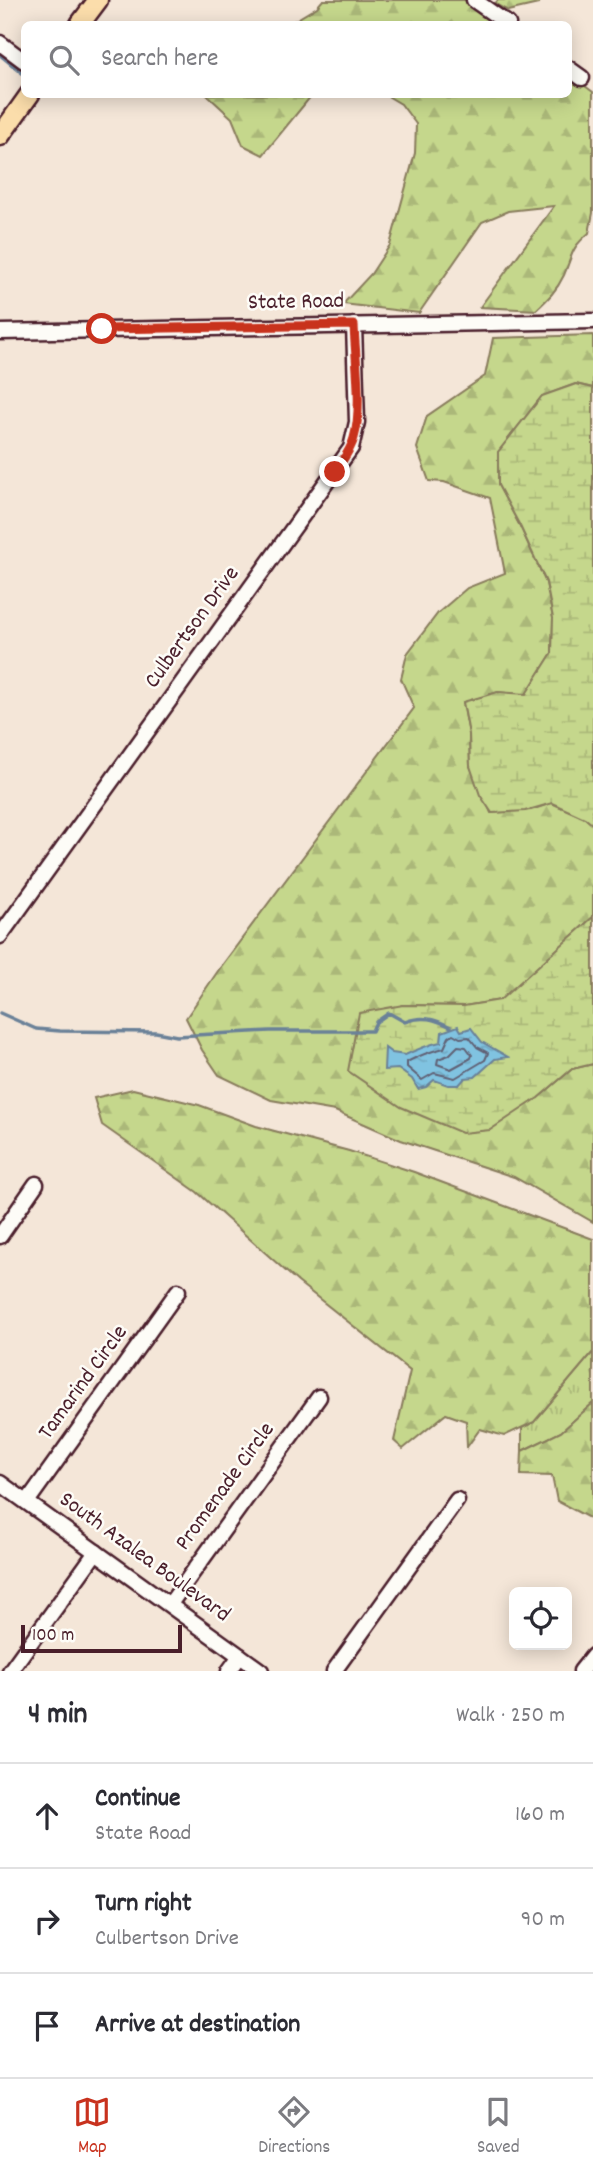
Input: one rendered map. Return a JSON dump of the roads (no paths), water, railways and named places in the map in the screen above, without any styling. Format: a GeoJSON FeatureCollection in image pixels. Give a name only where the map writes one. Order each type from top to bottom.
{"type":"FeatureCollection","features":[{"type":"Feature","properties":{"kind":"main road"},"geometry":{"type":"LineString","coordinates":[[82,21],[98,0]]}},
{"type":"Feature","properties":{"kind":"main road"},"geometry":{"type":"LineString","coordinates":[[0,136],[27,98]]}},
{"type":"Feature","properties":{"kind":"street"},"geometry":{"type":"LineString","coordinates":[[474,0],[504,21]]}},
{"type":"Feature","properties":{"kind":"street"},"geometry":{"type":"LineString","coordinates":[[0,43],[21,59]]}},
{"type":"Feature","properties":{"kind":"street"},"geometry":{"type":"LineString","coordinates":[[572,70],[582,78]]}},
{"type":"Feature","properties":{"kind":"street","name":"State Road"},"geometry":{"type":"LineString","coordinates":[[0,332],[593,321]]}},
{"type":"Feature","properties":{"kind":"street","name":"Culbertson Drive"},"geometry":{"type":"LineString","coordinates":[[0,936],[351,448],[357,422],[354,325]]}},
{"type":"Feature","properties":{"kind":"street"},"geometry":{"type":"LineString","coordinates":[[0,1236],[36,1184]]}},
{"type":"Feature","properties":{"kind":"street","name":"Tamarind Circle"},"geometry":{"type":"LineString","coordinates":[[27,1502],[178,1291]]}},
{"type":"Feature","properties":{"kind":"street","name":"Promenade Circle"},"geometry":{"type":"LineString","coordinates":[[170,1604],[319,1396]]}},
{"type":"Feature","properties":{"kind":"street","name":"South Azalea Boulevard"},"geometry":{"type":"LineString","coordinates":[[0,1483],[261,1671]]}},
{"type":"Feature","properties":{"kind":"street"},"geometry":{"type":"LineString","coordinates":[[334,1671],[457,1500]]}},
{"type":"Feature","properties":{"kind":"street"},"geometry":{"type":"LineString","coordinates":[[10,1671],[96,1552]]}},
{"type":"Feature","properties":{"kind":"street"},"geometry":{"type":"LineString","coordinates":[[229,1671],[240,1656]]}},
{"type":"Feature","properties":{"kind":"street"},"geometry":{"type":"LineString","coordinates":[[581,1671],[593,1657]]}},
{"type":"Feature","properties":{"kind":"water"},"geometry":{"type":"Polygon","coordinates":[[[458,1026],[461,1031],[471,1028],[482,1042],[508,1057],[495,1059],[475,1077],[465,1078],[459,1085],[448,1085],[434,1080],[426,1087],[418,1089],[412,1079],[398,1069],[384,1070],[385,1048],[392,1053],[405,1055],[441,1042],[442,1032],[458,1026]]]}},
{"type":"Feature","properties":{"kind":"waterway"},"geometry":{"type":"LineString","coordinates":[[0,55],[21,72]]}},
{"type":"Feature","properties":{"kind":"waterway"},"geometry":{"type":"LineString","coordinates":[[0,1013],[36,1029],[156,1032],[177,1036],[270,1031],[372,1031],[376,1022],[389,1013],[405,1022],[428,1019],[451,1027]]}}]}
